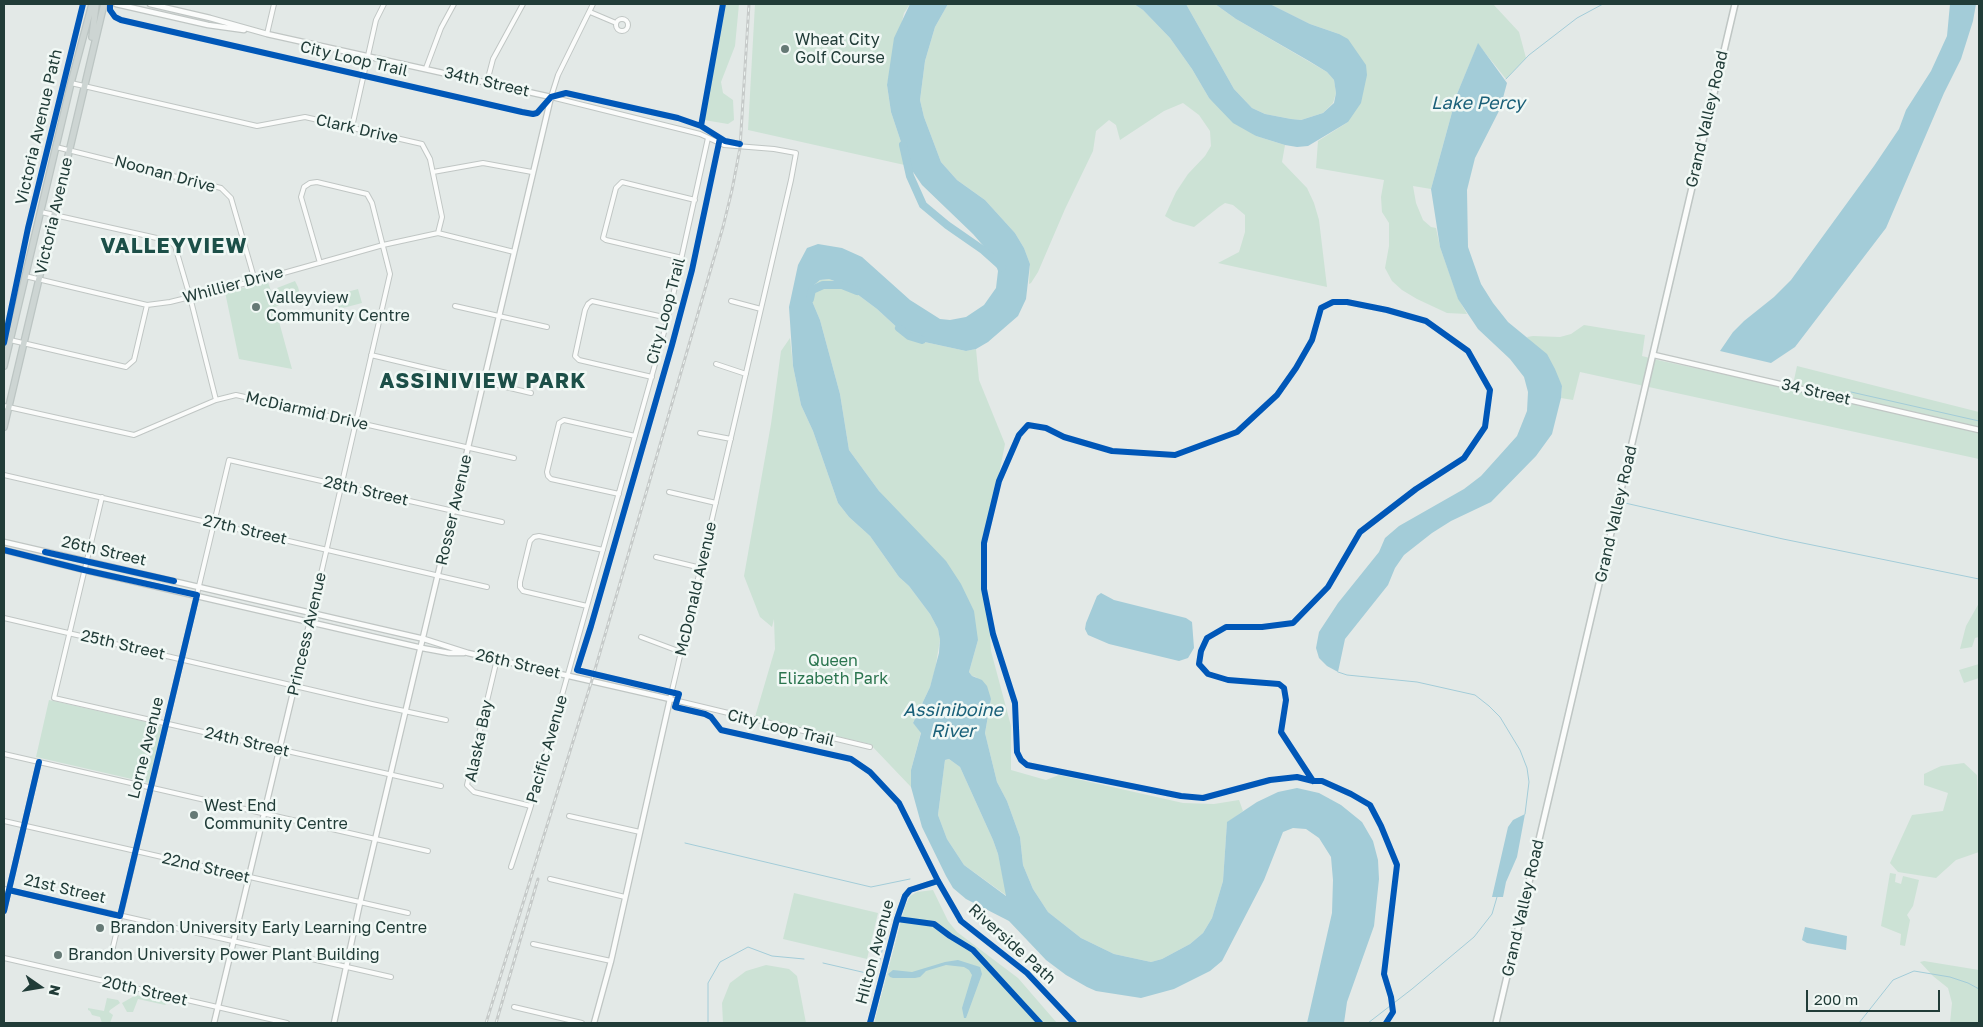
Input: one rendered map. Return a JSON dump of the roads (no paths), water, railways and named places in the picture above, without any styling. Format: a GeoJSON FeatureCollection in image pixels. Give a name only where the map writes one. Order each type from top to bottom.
{"type":"FeatureCollection","features":[{"type":"Feature","properties":{"kind":"main road","name":"Victoria Avenue"},"geometry":{"type":"LineString","coordinates":[[4,366],[70,83],[92,4]]}},
{"type":"Feature","properties":{"kind":"main road"},"geometry":{"type":"LineString","coordinates":[[89,67],[96,4]]}},
{"type":"Feature","properties":{"kind":"main road","name":"Victoria Avenue"},"geometry":{"type":"LineString","coordinates":[[4,427],[6,407],[39,279],[104,4]]}},
{"type":"Feature","properties":{"kind":"main road","name":"Grand Valley Road"},"geometry":{"type":"LineString","coordinates":[[1496,1023],[1735,4]]}},
{"type":"Feature","properties":{"kind":"street","name":"34th Street"},"geometry":{"type":"LineString","coordinates":[[116,4],[199,23],[261,32]]}},
{"type":"Feature","properties":{"kind":"street","name":"34th Street"},"geometry":{"type":"LineString","coordinates":[[150,4],[267,34],[551,97],[700,134],[718,144],[796,153]]}},
{"type":"Feature","properties":{"kind":"street"},"geometry":{"type":"LineString","coordinates":[[267,34],[274,4]]}},
{"type":"Feature","properties":{"kind":"street"},"geometry":{"type":"LineString","coordinates":[[352,128],[376,20],[384,4]]}},
{"type":"Feature","properties":{"kind":"street"},"geometry":{"type":"LineString","coordinates":[[426,68],[441,28],[454,4]]}},
{"type":"Feature","properties":{"kind":"street"},"geometry":{"type":"LineString","coordinates":[[487,82],[493,59],[523,4]]}},
{"type":"Feature","properties":{"kind":"street","name":"Rosser Avenue"},"geometry":{"type":"LineString","coordinates":[[334,1023],[348,967],[360,903],[422,648],[551,97],[558,75],[593,4]]}},
{"type":"Feature","properties":{"kind":"street"},"geometry":{"type":"LineString","coordinates":[[590,12],[616,22]]}},
{"type":"Feature","properties":{"kind":"street"},"geometry":{"type":"LineString","coordinates":[[199,23],[200,16]]}},
{"type":"Feature","properties":{"kind":"street","name":"Clark Drive"},"geometry":{"type":"LineString","coordinates":[[70,83],[257,126],[305,117],[422,144],[430,159],[442,217],[438,233]]}},
{"type":"Feature","properties":{"kind":"street","name":"Pacific Avenue"},"geometry":{"type":"LineString","coordinates":[[511,867],[531,806],[668,318],[708,138]]}},
{"type":"Feature","properties":{"kind":"street","name":"Noonan Drive"},"geometry":{"type":"LineString","coordinates":[[56,147],[221,188],[231,198],[255,281]]}},
{"type":"Feature","properties":{"kind":"street","name":"McDonald Avenue"},"geometry":{"type":"LineString","coordinates":[[594,1023],[611,961],[796,153]]}},
{"type":"Feature","properties":{"kind":"street"},"geometry":{"type":"LineString","coordinates":[[433,172],[483,163],[532,172]]}},
{"type":"Feature","properties":{"kind":"street","name":"Princess Avenue"},"geometry":{"type":"LineString","coordinates":[[214,1023],[278,749],[295,686],[390,274],[372,203],[367,194],[317,182],[310,183],[304,187],[301,197],[320,263]]}},
{"type":"Feature","properties":{"kind":"street"},"geometry":{"type":"LineString","coordinates":[[682,258],[603,238],[616,188],[622,182],[695,200]]}},
{"type":"Feature","properties":{"kind":"street"},"geometry":{"type":"LineString","coordinates":[[41,212],[170,241],[175,246],[216,400]]}},
{"type":"Feature","properties":{"kind":"street","name":"Whillier Drive"},"geometry":{"type":"LineString","coordinates":[[25,276],[148,305],[163,304],[255,281],[383,245],[438,233],[514,252]]}},
{"type":"Feature","properties":{"kind":"street"},"geometry":{"type":"LineString","coordinates":[[652,377],[579,360],[575,356],[585,310],[592,301],[668,318]]}},
{"type":"Feature","properties":{"kind":"street"},"geometry":{"type":"LineString","coordinates":[[731,302],[761,309]]}},
{"type":"Feature","properties":{"kind":"street"},"geometry":{"type":"LineString","coordinates":[[10,340],[126,367],[134,360],[148,305]]}},
{"type":"Feature","properties":{"kind":"street"},"geometry":{"type":"LineString","coordinates":[[455,306],[547,327]]}},
{"type":"Feature","properties":{"kind":"street"},"geometry":{"type":"LineString","coordinates":[[371,355],[531,393]]}},
{"type":"Feature","properties":{"kind":"street","name":"34 Street"},"geometry":{"type":"LineString","coordinates":[[1654,355],[1979,430]]}},
{"type":"Feature","properties":{"kind":"street"},"geometry":{"type":"LineString","coordinates":[[716,364],[746,374]]}},
{"type":"Feature","properties":{"kind":"street","name":"McDiarmid Drive"},"geometry":{"type":"LineString","coordinates":[[6,407],[134,435],[216,400],[236,395],[514,458]]}},
{"type":"Feature","properties":{"kind":"street"},"geometry":{"type":"LineString","coordinates":[[619,494],[551,479],[548,476],[547,472],[559,423],[564,420],[636,436]]}},
{"type":"Feature","properties":{"kind":"street"},"geometry":{"type":"LineString","coordinates":[[700,433],[731,440]]}},
{"type":"Feature","properties":{"kind":"street","name":"28th Street"},"geometry":{"type":"LineString","coordinates":[[229,460],[502,522]]}},
{"type":"Feature","properties":{"kind":"street","name":"Lorne Avenue"},"geometry":{"type":"LineString","coordinates":[[112,951],[229,460]]}},
{"type":"Feature","properties":{"kind":"street","name":"27th Street"},"geometry":{"type":"LineString","coordinates":[[4,475],[487,587]]}},
{"type":"Feature","properties":{"kind":"street"},"geometry":{"type":"LineString","coordinates":[[669,492],[716,503]]}},
{"type":"Feature","properties":{"kind":"street"},"geometry":{"type":"LineString","coordinates":[[69,633],[102,497]]}},
{"type":"Feature","properties":{"kind":"street"},"geometry":{"type":"LineString","coordinates":[[587,606],[523,591],[520,587],[520,582],[530,541],[534,537],[539,536],[603,550]]}},
{"type":"Feature","properties":{"kind":"street","name":"26th Street"},"geometry":{"type":"LineString","coordinates":[[4,542],[424,639],[468,653],[670,699]]}},
{"type":"Feature","properties":{"kind":"street","name":"26th Street"},"geometry":{"type":"LineString","coordinates":[[4,550],[422,648],[449,653],[468,653]]}},
{"type":"Feature","properties":{"kind":"street"},"geometry":{"type":"LineString","coordinates":[[656,557],[701,568]]}},
{"type":"Feature","properties":{"kind":"street","name":"25th Street"},"geometry":{"type":"LineString","coordinates":[[4,618],[446,720]]}},
{"type":"Feature","properties":{"kind":"street","name":"24th Street"},"geometry":{"type":"LineString","coordinates":[[69,633],[54,698],[441,786]]}},
{"type":"Feature","properties":{"kind":"street"},"geometry":{"type":"LineString","coordinates":[[641,637],[681,652]]}},
{"type":"Feature","properties":{"kind":"street","name":"Alaska Bay"},"geometry":{"type":"LineString","coordinates":[[497,659],[467,786],[474,792],[531,806]]}},
{"type":"Feature","properties":{"kind":"street"},"geometry":{"type":"LineString","coordinates":[[670,699],[870,747]]}},
{"type":"Feature","properties":{"kind":"street"},"geometry":{"type":"LineString","coordinates":[[4,754],[428,851]]}},
{"type":"Feature","properties":{"kind":"street"},"geometry":{"type":"LineString","coordinates":[[4,911],[6,889],[39,762]]}},
{"type":"Feature","properties":{"kind":"street"},"geometry":{"type":"LineString","coordinates":[[569,816],[640,832]]}},
{"type":"Feature","properties":{"kind":"street","name":"22nd Street"},"geometry":{"type":"LineString","coordinates":[[4,821],[408,913]]}},
{"type":"Feature","properties":{"kind":"street"},"geometry":{"type":"LineString","coordinates":[[550,879],[625,897]]}},
{"type":"Feature","properties":{"kind":"street","name":"Hilton Avenue"},"geometry":{"type":"LineString","coordinates":[[870,1023],[896,919],[905,896],[910,890],[938,881]]}},
{"type":"Feature","properties":{"kind":"street","name":"21st Street"},"geometry":{"type":"LineString","coordinates":[[6,889],[391,977]]}},
{"type":"Feature","properties":{"kind":"street"},"geometry":{"type":"LineString","coordinates":[[533,944],[611,961]]}},
{"type":"Feature","properties":{"kind":"street","name":"20th Street"},"geometry":{"type":"LineString","coordinates":[[4,958],[286,1023]]}},
{"type":"Feature","properties":{"kind":"street"},"geometry":{"type":"LineString","coordinates":[[514,1007],[582,1023]]}},
{"type":"Feature","properties":{"kind":"water","name":"Assiniboine River"},"geometry":{"type":"Polygon","coordinates":[[[910,4],[948,4],[935,27],[925,61],[920,100],[924,117],[941,162],[957,180],[985,200],[1015,233],[1024,248],[1030,264],[1026,299],[1018,316],[988,342],[976,349],[966,351],[920,341],[902,332],[877,309],[845,285],[829,279],[820,280],[813,286],[812,301],[820,320],[840,394],[849,450],[879,491],[946,561],[961,584],[974,611],[978,640],[969,672],[972,676],[982,680],[987,686],[991,699],[985,733],[997,782],[1007,801],[1020,837],[1023,865],[1033,889],[1048,912],[1081,938],[1114,954],[1151,962],[1162,959],[1190,944],[1203,933],[1212,918],[1223,881],[1227,822],[1257,802],[1278,792],[1297,788],[1319,793],[1341,805],[1362,822],[1373,841],[1378,860],[1379,879],[1374,926],[1347,1002],[1344,1023],[1307,1023],[1332,913],[1333,880],[1331,857],[1319,838],[1306,829],[1293,828],[1283,832],[1264,880],[1222,961],[1210,971],[1174,989],[1141,998],[1096,991],[1087,987],[1066,975],[1046,960],[1009,921],[966,899],[953,888],[922,827],[911,787],[911,770],[921,733],[913,723],[930,687],[939,653],[940,640],[938,629],[930,614],[909,586],[899,577],[870,536],[849,517],[838,503],[813,431],[801,405],[793,366],[789,307],[798,265],[807,248],[818,244],[842,248],[862,257],[910,300],[940,319],[950,320],[966,317],[984,305],[996,288],[998,271],[993,257],[973,234],[922,185],[909,166],[891,112],[887,85],[894,38],[910,4]],[[949,759],[945,760],[938,815],[947,839],[964,865],[1006,896],[998,854],[960,767],[949,759]]]}},
{"type":"Feature","properties":{"kind":"water"},"geometry":{"type":"Polygon","coordinates":[[[1134,4],[1186,4],[1234,89],[1252,108],[1265,114],[1291,119],[1301,120],[1323,113],[1334,103],[1336,93],[1334,80],[1327,72],[1236,19],[1215,4],[1270,4],[1310,24],[1339,34],[1348,39],[1366,65],[1367,75],[1361,103],[1348,122],[1308,146],[1285,145],[1256,136],[1233,123],[1209,98],[1192,69],[1170,38],[1143,10],[1134,4]]]}},
{"type":"Feature","properties":{"kind":"water"},"geometry":{"type":"Polygon","coordinates":[[[1950,4],[1976,4],[1973,21],[1961,59],[1944,93],[1886,228],[1795,347],[1771,363],[1720,351],[1733,332],[1744,321],[1774,297],[1791,280],[1899,129],[1906,110],[1931,71],[1947,36],[1950,4]]]}},
{"type":"Feature","properties":{"kind":"water","name":"Lake Percy"},"geometry":{"type":"Polygon","coordinates":[[[1478,43],[1507,83],[1500,109],[1475,158],[1467,190],[1468,247],[1481,284],[1493,303],[1508,322],[1547,354],[1562,386],[1561,398],[1552,434],[1536,456],[1491,502],[1451,521],[1404,555],[1395,568],[1388,585],[1345,639],[1338,672],[1327,666],[1319,658],[1316,648],[1319,632],[1338,603],[1379,552],[1385,538],[1399,526],[1464,489],[1481,476],[1517,436],[1527,411],[1528,392],[1524,377],[1510,359],[1478,329],[1458,299],[1440,247],[1431,189],[1457,94],[1478,43]]]}},
{"type":"Feature","properties":{"kind":"water"},"geometry":{"type":"Polygon","coordinates":[[[1101,593],[1114,600],[1186,618],[1192,622],[1194,648],[1188,658],[1179,661],[1109,644],[1088,635],[1085,629],[1086,623],[1097,596],[1101,593]]]}},
{"type":"Feature","properties":{"kind":"water"},"geometry":{"type":"Polygon","coordinates":[[[1525,814],[1517,857],[1506,882],[1503,897],[1492,897],[1508,827],[1513,820],[1525,814]]]}},
{"type":"Feature","properties":{"kind":"water"},"geometry":{"type":"Polygon","coordinates":[[[1805,927],[1847,936],[1846,950],[1807,943],[1802,940],[1805,927]]]}},
{"type":"Feature","properties":{"kind":"water"},"geometry":{"type":"Polygon","coordinates":[[[958,960],[980,967],[982,974],[966,1018],[964,1018],[962,1008],[972,975],[964,967],[946,965],[926,971],[920,977],[915,978],[893,978],[888,974],[893,970],[912,972],[958,960]]]}},
{"type":"Feature","properties":{"kind":"waterway"},"geometry":{"type":"LineString","coordinates":[[1506,79],[1529,55],[1577,18],[1603,4]]}},
{"type":"Feature","properties":{"kind":"waterway","name":"Assiniboine River"},"geometry":{"type":"LineString","coordinates":[[903,145],[910,176],[923,205],[947,225],[983,250],[1002,267]]}},
{"type":"Feature","properties":{"kind":"waterway","name":"Assiniboine River"},"geometry":{"type":"LineString","coordinates":[[810,299],[812,290],[823,285],[842,285],[857,291]]}},
{"type":"Feature","properties":{"kind":"waterway","name":"Assiniboine River"},"geometry":{"type":"LineString","coordinates":[[899,328],[909,336],[922,340]]}},
{"type":"Feature","properties":{"kind":"waterway"},"geometry":{"type":"LineString","coordinates":[[1851,392],[1979,421]]}},
{"type":"Feature","properties":{"kind":"waterway"},"geometry":{"type":"LineString","coordinates":[[1625,503],[1783,539],[1979,579]]}},
{"type":"Feature","properties":{"kind":"waterway"},"geometry":{"type":"LineString","coordinates":[[1338,672],[1347,675],[1417,682],[1475,695],[1500,717],[1520,750],[1527,768],[1529,782],[1525,814]]}},
{"type":"Feature","properties":{"kind":"waterway"},"geometry":{"type":"LineString","coordinates":[[685,843],[871,887],[910,879]]}},
{"type":"Feature","properties":{"kind":"waterway"},"geometry":{"type":"LineString","coordinates":[[1368,1023],[1474,937],[1492,914],[1497,897]]}},
{"type":"Feature","properties":{"kind":"waterway"},"geometry":{"type":"LineString","coordinates":[[879,964],[891,912]]}},
{"type":"Feature","properties":{"kind":"waterway"},"geometry":{"type":"LineString","coordinates":[[708,1023],[708,983],[720,962],[748,947],[772,956],[804,959]]}},
{"type":"Feature","properties":{"kind":"waterway"},"geometry":{"type":"LineString","coordinates":[[823,963],[875,975],[876,970]]}},
{"type":"Feature","properties":{"kind":"waterway"},"geometry":{"type":"LineString","coordinates":[[1859,1023],[1893,980],[1914,971],[1950,977],[1979,989]]}},
{"type":"Feature","properties":{"kind":"railway"},"geometry":{"type":"LineString","coordinates":[[486,1023],[592,680],[723,227],[740,148],[749,4]]}},
{"type":"Feature","properties":{"kind":"railway"},"geometry":{"type":"LineString","coordinates":[[496,1023],[538,879]]}},
{"type":"Feature","properties":{"kind":"place","name":"Wheat City Golf Course"},"geometry":{"type":"Point","coordinates":[785,49]}},
{"type":"Feature","properties":{"kind":"place","name":"Valleyview Community Centre"},"geometry":{"type":"Point","coordinates":[256,307]}},
{"type":"Feature","properties":{"kind":"place","name":"West End Community Centre"},"geometry":{"type":"Point","coordinates":[194,815]}},
{"type":"Feature","properties":{"kind":"place","name":"Brandon University Early Learning Centre"},"geometry":{"type":"Point","coordinates":[100,928]}},
{"type":"Feature","properties":{"kind":"place","name":"Brandon University Power Plant Building"},"geometry":{"type":"Point","coordinates":[58,955]}},
{"type":"Feature","properties":{"kind":"district","name":"VALLEYVIEW"},"geometry":{"type":"Point","coordinates":[174,246]}},
{"type":"Feature","properties":{"kind":"district","name":"ASSINIVIEW PARK"},"geometry":{"type":"Point","coordinates":[483,381]}},
{"type":"Feature","properties":{"kind":"park label","name":"Queen Elizabeth Park"},"geometry":{"type":"Point","coordinates":[833,670]}}]}
